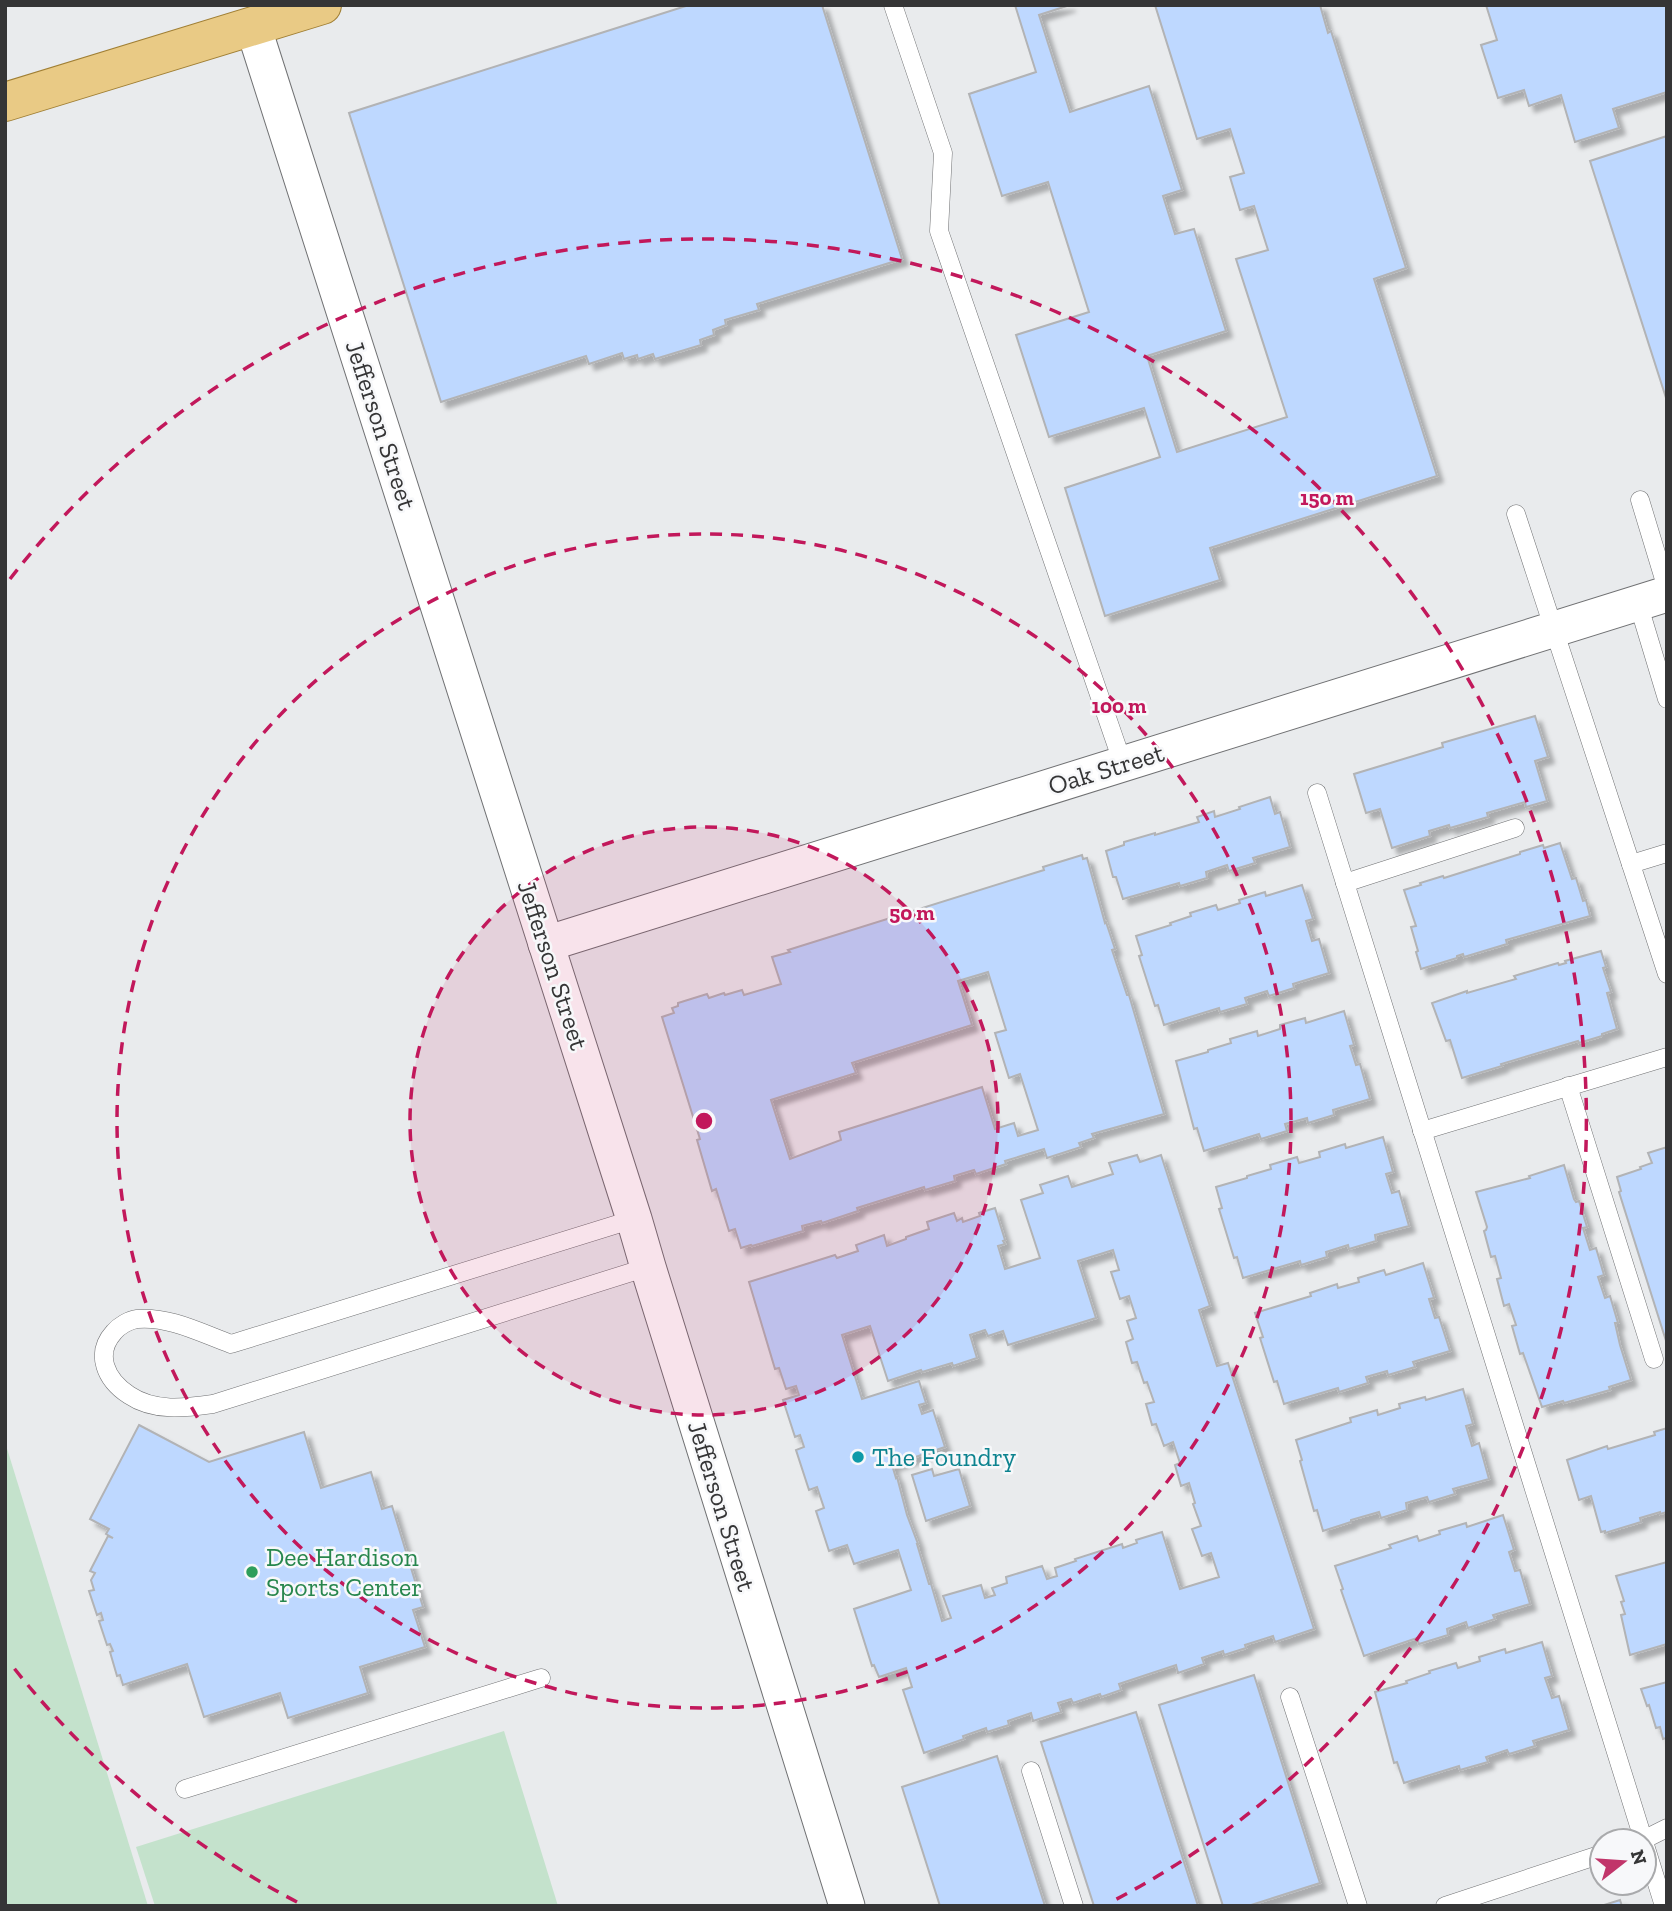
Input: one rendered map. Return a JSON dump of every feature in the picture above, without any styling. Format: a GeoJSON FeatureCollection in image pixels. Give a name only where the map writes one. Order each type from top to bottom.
{"type":"FeatureCollection","features":[{"type":"Feature","properties":{"kind":"main road"},"geometry":{"type":"LineString","coordinates":[[5,102],[322,5]]}},
{"type":"Feature","properties":{"kind":"street","name":"Jefferson Street"},"geometry":{"type":"LineString","coordinates":[[253,26],[634,1219],[847,1906]]}},
{"type":"Feature","properties":{"kind":"street","name":"Oak Street"},"geometry":{"type":"LineString","coordinates":[[546,944],[1554,630],[1657,595]]}},
{"type":"Feature","properties":{"kind":"lane"},"geometry":{"type":"LineString","coordinates":[[893,5],[943,153],[939,231],[1123,764]]}},
{"type":"Feature","properties":{"kind":"lane"},"geometry":{"type":"LineString","coordinates":[[1640,500],[1657,595],[1667,699]]}},
{"type":"Feature","properties":{"kind":"lane"},"geometry":{"type":"LineString","coordinates":[[1516,514],[1667,974]]}},
{"type":"Feature","properties":{"kind":"lane"},"geometry":{"type":"LineString","coordinates":[[1317,793],[1638,1827]]}},
{"type":"Feature","properties":{"kind":"lane"},"geometry":{"type":"LineString","coordinates":[[1345,883],[1515,828]]}},
{"type":"Feature","properties":{"kind":"lane"},"geometry":{"type":"LineString","coordinates":[[1631,864],[1667,853]]}},
{"type":"Feature","properties":{"kind":"lane"},"geometry":{"type":"LineString","coordinates":[[1422,1131],[1667,1057]]}},
{"type":"Feature","properties":{"kind":"lane"},"geometry":{"type":"LineString","coordinates":[[1568,1086],[1654,1359]]}},
{"type":"Feature","properties":{"kind":"lane"},"geometry":{"type":"LineString","coordinates":[[634,1219],[231,1344],[167,1320],[135,1319],[118,1327],[106,1340],[102,1359],[110,1377],[129,1395],[141,1400],[154,1405],[181,1408],[214,1404],[648,1267]]}},
{"type":"Feature","properties":{"kind":"lane"},"geometry":{"type":"LineString","coordinates":[[185,1789],[541,1678]]}},
{"type":"Feature","properties":{"kind":"lane"},"geometry":{"type":"LineString","coordinates":[[1290,1697],[1358,1906]]}},
{"type":"Feature","properties":{"kind":"lane"},"geometry":{"type":"LineString","coordinates":[[1031,1771],[1074,1906]]}},
{"type":"Feature","properties":{"kind":"lane"},"geometry":{"type":"LineString","coordinates":[[1445,1906],[1588,1859]]}},
{"type":"Feature","properties":{"kind":"lane"},"geometry":{"type":"LineString","coordinates":[[1658,1888],[1664,1906]]}},
{"type":"Feature","properties":{"kind":"green space"},"geometry":{"type":"Polygon","coordinates":[[[5,1442],[148,1906],[5,1906],[5,1442]]]}},
{"type":"Feature","properties":{"kind":"green space"},"geometry":{"type":"Polygon","coordinates":[[[504,1731],[558,1906],[155,1906],[136,1847],[504,1731]]]}},
{"type":"Feature","properties":{"kind":"building"},"geometry":{"type":"Polygon","coordinates":[[[689,5],[822,5],[902,259],[757,304],[759,310],[725,320],[726,325],[713,330],[714,335],[700,340],[701,345],[655,359],[653,354],[638,359],[637,355],[624,359],[622,353],[589,364],[586,356],[441,402],[349,113],[689,5]]]}},
{"type":"Feature","properties":{"kind":"building"},"geometry":{"type":"Polygon","coordinates":[[[1015,5],[1070,5],[1039,15],[1070,112],[1149,86],[1182,190],[1163,196],[1175,234],[1194,229],[1226,331],[1147,356],[1177,452],[1287,417],[1236,259],[1268,250],[1254,206],[1240,210],[1230,177],[1244,173],[1230,129],[1197,139],[1155,5],[1320,5],[1328,33],[1331,31],[1406,268],[1374,279],[1437,476],[1210,548],[1220,580],[1105,616],[1065,488],[1160,457],[1144,408],[1049,437],[1016,335],[1089,312],[1048,182],[1002,196],[969,94],[1036,72],[1015,5]]]}},
{"type":"Feature","properties":{"kind":"building"},"geometry":{"type":"Polygon","coordinates":[[[1486,5],[1667,5],[1667,92],[1613,109],[1619,128],[1575,142],[1561,95],[1529,106],[1524,90],[1498,98],[1481,45],[1497,40],[1486,5]]]}},
{"type":"Feature","properties":{"kind":"building"},"geometry":{"type":"Polygon","coordinates":[[[1667,136],[1667,401],[1590,161],[1667,136]]]}},
{"type":"Feature","properties":{"kind":"building"},"geometry":{"type":"Polygon","coordinates":[[[1535,716],[1548,757],[1535,761],[1547,801],[1526,807],[1525,802],[1487,813],[1488,817],[1429,831],[1430,836],[1392,848],[1380,809],[1366,813],[1354,774],[1443,747],[1442,743],[1535,716]]]}},
{"type":"Feature","properties":{"kind":"building"},"geometry":{"type":"Polygon","coordinates":[[[1270,797],[1275,814],[1280,812],[1290,847],[1253,858],[1255,863],[1229,871],[1227,865],[1206,872],[1207,878],[1123,899],[1106,851],[1124,845],[1124,842],[1199,822],[1197,817],[1214,811],[1215,817],[1270,797]]]}},
{"type":"Feature","properties":{"kind":"building"},"geometry":{"type":"Polygon","coordinates":[[[1560,843],[1572,879],[1576,878],[1590,916],[1506,940],[1507,944],[1464,957],[1463,954],[1421,969],[1411,927],[1416,926],[1404,890],[1543,845],[1544,848],[1560,843]]]}},
{"type":"Feature","properties":{"kind":"building"},"geometry":{"type":"Polygon","coordinates":[[[1082,855],[1083,859],[1087,858],[1115,949],[1112,950],[1129,995],[1164,1114],[1092,1134],[1094,1138],[1079,1143],[1081,1147],[1047,1158],[1044,1149],[1005,1161],[1006,1164],[976,1174],[974,1170],[954,1176],[955,1181],[925,1190],[924,1187],[857,1208],[858,1211],[822,1223],[821,1221],[802,1226],[803,1231],[741,1248],[735,1229],[729,1231],[716,1189],[712,1191],[697,1140],[700,1139],[662,1017],[674,1013],[672,1008],[678,1006],[678,1003],[707,994],[709,998],[742,990],[744,995],[781,984],[772,957],[790,952],[788,950],[1044,870],[1043,867],[1082,855]],[[988,972],[958,981],[972,1025],[852,1063],[856,1073],[771,1100],[790,1159],[841,1140],[839,1132],[982,1087],[995,1129],[1014,1123],[1018,1136],[1038,1130],[1020,1074],[1009,1078],[995,1033],[1006,1030],[988,972]]]}},
{"type":"Feature","properties":{"kind":"building"},"geometry":{"type":"Polygon","coordinates":[[[1302,885],[1313,919],[1306,921],[1312,941],[1319,939],[1329,973],[1293,984],[1294,988],[1269,996],[1267,991],[1245,998],[1247,1004],[1220,1012],[1219,1008],[1164,1025],[1139,956],[1142,955],[1136,936],[1171,925],[1170,923],[1191,916],[1190,913],[1216,905],[1218,910],[1265,892],[1266,896],[1302,885]]]}},
{"type":"Feature","properties":{"kind":"building"},"geometry":{"type":"Polygon","coordinates":[[[1601,951],[1611,992],[1607,993],[1617,1029],[1602,1036],[1501,1064],[1502,1066],[1462,1078],[1450,1040],[1446,1041],[1432,1003],[1601,951]]]}},
{"type":"Feature","properties":{"kind":"building"},"geometry":{"type":"Polygon","coordinates":[[[1344,1011],[1354,1045],[1350,1046],[1356,1065],[1360,1064],[1370,1099],[1333,1110],[1334,1115],[1308,1123],[1307,1118],[1285,1124],[1287,1131],[1261,1139],[1259,1134],[1204,1151],[1197,1128],[1194,1129],[1176,1061],[1231,1043],[1230,1039],[1257,1031],[1258,1036],[1280,1029],[1280,1025],[1305,1018],[1306,1023],[1344,1011]]]}},
{"type":"Feature","properties":{"kind":"building"},"geometry":{"type":"Polygon","coordinates":[[[1383,1137],[1393,1172],[1386,1174],[1392,1193],[1399,1191],[1409,1226],[1375,1235],[1376,1241],[1349,1249],[1348,1245],[1326,1252],[1327,1257],[1301,1265],[1300,1261],[1243,1278],[1219,1209],[1222,1208],[1216,1187],[1271,1169],[1270,1165],[1297,1157],[1299,1163],[1320,1157],[1319,1152],[1345,1144],[1346,1148],[1383,1137]]]}},
{"type":"Feature","properties":{"kind":"building"},"geometry":{"type":"Polygon","coordinates":[[[1667,1147],[1667,1344],[1619,1192],[1621,1191],[1617,1177],[1652,1163],[1648,1153],[1667,1147]]]}},
{"type":"Feature","properties":{"kind":"building","name":"The Foundry"},"geometry":{"type":"Polygon","coordinates":[[[1137,1155],[1140,1162],[1161,1155],[1210,1306],[1199,1310],[1217,1366],[1228,1363],[1314,1629],[1275,1642],[1273,1636],[1224,1655],[1223,1651],[1202,1658],[1204,1664],[1178,1673],[1176,1665],[1119,1684],[1121,1690],[1101,1697],[1100,1694],[1073,1703],[1071,1699],[1058,1703],[1061,1712],[1033,1721],[1031,1713],[1008,1721],[1009,1725],[987,1732],[986,1728],[924,1753],[903,1690],[912,1687],[906,1668],[879,1677],[874,1665],[872,1666],[854,1609],[911,1590],[898,1550],[854,1564],[847,1545],[829,1551],[816,1511],[824,1508],[817,1487],[809,1490],[796,1450],[804,1447],[800,1435],[795,1437],[783,1400],[799,1395],[796,1386],[786,1389],[779,1368],[775,1369],[749,1282],[835,1255],[837,1258],[858,1251],[856,1245],[884,1235],[887,1246],[929,1229],[927,1222],[954,1213],[957,1221],[962,1218],[963,1222],[995,1208],[1005,1240],[1005,1244],[998,1246],[1005,1269],[1040,1258],[1021,1200],[1043,1193],[1040,1185],[1068,1176],[1072,1187],[1113,1174],[1109,1163],[1137,1155]],[[1113,1250],[1078,1261],[1096,1318],[1008,1345],[1003,1331],[988,1336],[985,1330],[970,1335],[977,1358],[953,1366],[952,1363],[922,1372],[921,1370],[888,1381],[870,1326],[842,1335],[862,1399],[919,1381],[926,1403],[919,1405],[922,1414],[933,1410],[945,1447],[892,1465],[942,1621],[951,1618],[943,1596],[981,1585],[985,1598],[995,1595],[992,1588],[1007,1583],[1006,1577],[1042,1566],[1047,1579],[1057,1576],[1055,1568],[1076,1561],[1075,1559],[1122,1544],[1123,1548],[1137,1543],[1136,1540],[1162,1532],[1180,1589],[1219,1577],[1211,1553],[1202,1556],[1192,1529],[1201,1526],[1189,1483],[1181,1486],[1175,1465],[1180,1463],[1173,1442],[1164,1446],[1156,1424],[1152,1425],[1146,1404],[1154,1402],[1137,1362],[1132,1363],[1126,1342],[1133,1339],[1127,1321],[1136,1318],[1129,1296],[1120,1299],[1111,1272],[1119,1270],[1113,1250]]]}},
{"type":"Feature","properties":{"kind":"building"},"geometry":{"type":"Polygon","coordinates":[[[1564,1165],[1574,1199],[1579,1201],[1587,1227],[1583,1228],[1590,1250],[1596,1248],[1604,1275],[1598,1277],[1605,1298],[1610,1296],[1618,1323],[1615,1323],[1620,1345],[1631,1380],[1609,1387],[1610,1390],[1542,1407],[1523,1353],[1520,1354],[1512,1326],[1516,1325],[1509,1304],[1504,1306],[1497,1279],[1501,1278],[1495,1256],[1491,1257],[1484,1231],[1487,1227],[1476,1192],[1530,1178],[1529,1176],[1564,1165]]]}},
{"type":"Feature","properties":{"kind":"building"},"geometry":{"type":"Polygon","coordinates":[[[1423,1263],[1434,1298],[1429,1299],[1435,1318],[1439,1317],[1450,1351],[1413,1362],[1415,1367],[1388,1375],[1387,1371],[1366,1377],[1368,1383],[1339,1392],[1338,1388],[1284,1404],[1277,1381],[1274,1382],[1255,1313],[1311,1296],[1310,1293],[1337,1284],[1338,1288],[1359,1282],[1358,1278],[1384,1270],[1386,1275],[1423,1263]]]}},
{"type":"Feature","properties":{"kind":"building"},"geometry":{"type":"Polygon","coordinates":[[[1463,1389],[1473,1424],[1466,1426],[1472,1446],[1479,1443],[1489,1479],[1453,1489],[1455,1494],[1429,1502],[1427,1497],[1406,1503],[1407,1510],[1381,1518],[1379,1512],[1323,1531],[1317,1510],[1314,1511],[1296,1440],[1351,1422],[1350,1418],[1377,1410],[1378,1415],[1400,1408],[1399,1404],[1425,1397],[1426,1400],[1463,1389]]]}},
{"type":"Feature","properties":{"kind":"building","name":"Dee Hardison Sports Center"},"geometry":{"type":"Polygon","coordinates":[[[139,1425],[209,1462],[304,1432],[321,1488],[371,1472],[382,1509],[392,1506],[423,1607],[413,1610],[425,1647],[360,1667],[368,1693],[288,1718],[280,1693],[204,1717],[187,1664],[123,1685],[120,1675],[117,1676],[110,1652],[113,1651],[110,1644],[107,1645],[99,1621],[103,1620],[101,1613],[97,1615],[89,1591],[94,1590],[91,1580],[95,1573],[90,1571],[108,1536],[113,1538],[106,1534],[109,1529],[90,1519],[139,1425]]]}},
{"type":"Feature","properties":{"kind":"building"},"geometry":{"type":"Polygon","coordinates":[[[1667,1428],[1667,1512],[1640,1518],[1641,1522],[1605,1533],[1601,1532],[1591,1496],[1579,1500],[1567,1460],[1607,1446],[1608,1449],[1655,1435],[1654,1432],[1667,1428]]]}},
{"type":"Feature","properties":{"kind":"building"},"geometry":{"type":"Polygon","coordinates":[[[932,1469],[934,1476],[959,1469],[970,1506],[926,1521],[912,1475],[932,1469]]]}},
{"type":"Feature","properties":{"kind":"building"},"geometry":{"type":"Polygon","coordinates":[[[1503,1515],[1514,1550],[1509,1552],[1515,1571],[1520,1570],[1530,1604],[1493,1615],[1495,1619],[1468,1628],[1466,1622],[1447,1629],[1448,1635],[1419,1644],[1417,1638],[1364,1656],[1335,1566],[1391,1548],[1389,1545],[1417,1536],[1419,1541],[1440,1534],[1439,1531],[1466,1523],[1467,1527],[1503,1515]]]}},
{"type":"Feature","properties":{"kind":"building"},"geometry":{"type":"Polygon","coordinates":[[[1667,1562],[1667,1644],[1630,1655],[1621,1615],[1625,1614],[1621,1602],[1624,1601],[1616,1576],[1667,1562]]]}},
{"type":"Feature","properties":{"kind":"building"},"geometry":{"type":"Polygon","coordinates":[[[1542,1642],[1552,1676],[1545,1678],[1552,1698],[1559,1696],[1569,1730],[1533,1741],[1535,1746],[1509,1754],[1507,1750],[1486,1757],[1488,1762],[1460,1770],[1459,1766],[1404,1783],[1397,1762],[1394,1763],[1375,1692],[1407,1683],[1406,1681],[1430,1673],[1429,1671],[1456,1663],[1458,1668],[1480,1661],[1479,1657],[1505,1649],[1506,1653],[1542,1642]]]}},
{"type":"Feature","properties":{"kind":"building"},"geometry":{"type":"Polygon","coordinates":[[[1254,1675],[1320,1883],[1248,1906],[1223,1906],[1159,1705],[1254,1675]]]}},
{"type":"Feature","properties":{"kind":"building"},"geometry":{"type":"Polygon","coordinates":[[[1667,1682],[1667,1741],[1666,1738],[1663,1739],[1660,1727],[1656,1728],[1641,1689],[1667,1682]]]}},
{"type":"Feature","properties":{"kind":"building"},"geometry":{"type":"Polygon","coordinates":[[[1136,1712],[1198,1906],[1094,1906],[1041,1742],[1136,1712]]]}},
{"type":"Feature","properties":{"kind":"building"},"geometry":{"type":"Polygon","coordinates":[[[997,1756],[1045,1906],[940,1906],[902,1787],[997,1756]]]}},
{"type":"Feature","properties":{"kind":"building"},"geometry":{"type":"Polygon","coordinates":[[[1620,1900],[1622,1906],[1604,1906],[1604,1905],[1620,1900]]]}},
{"type":"Feature","properties":{"kind":"place","name":"The Foundry"},"geometry":{"type":"Point","coordinates":[858,1457]}},
{"type":"Feature","properties":{"kind":"place","name":"Dee Hardison Sports Center"},"geometry":{"type":"Point","coordinates":[252,1572]}}]}
